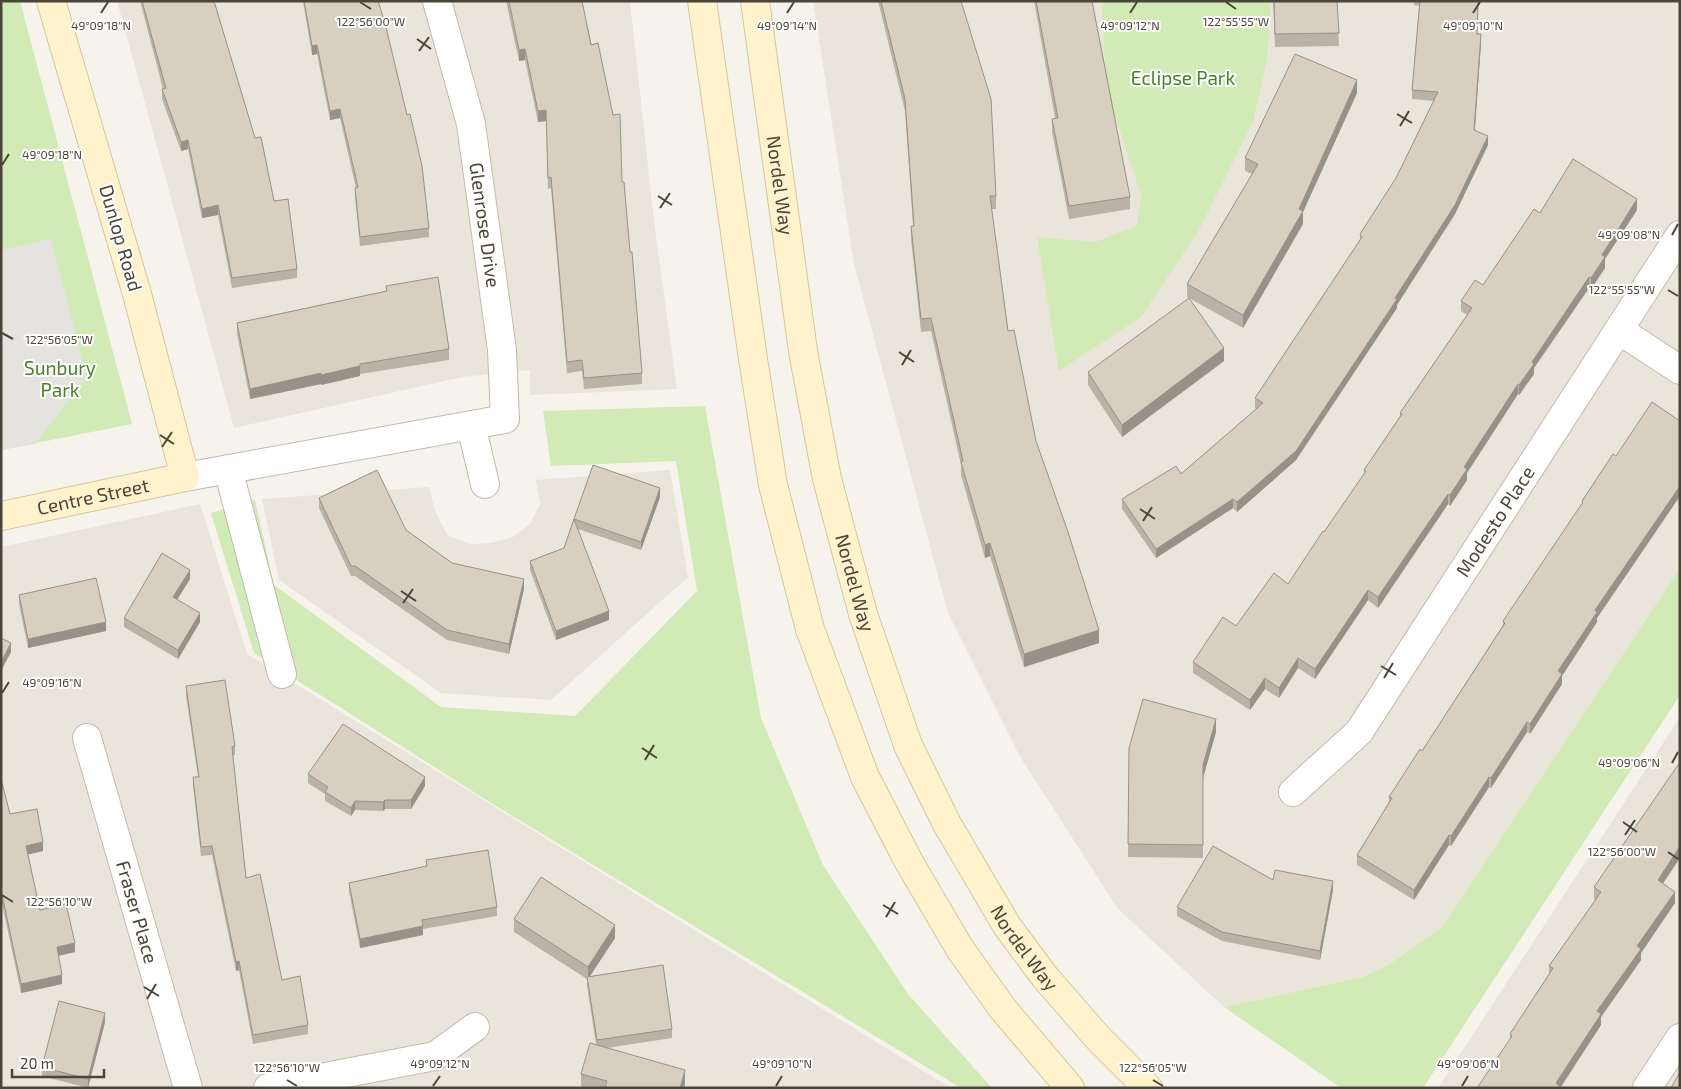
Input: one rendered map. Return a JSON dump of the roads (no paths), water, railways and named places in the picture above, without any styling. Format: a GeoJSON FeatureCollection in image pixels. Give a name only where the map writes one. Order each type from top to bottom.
{"type":"FeatureCollection","features":[{"type":"Feature","properties":{"kind":"main road","name":"Dunlop Road"},"geometry":{"type":"LineString","coordinates":[[51,1],[137,294],[185,477]]}},
{"type":"Feature","properties":{"kind":"main road"},"geometry":{"type":"LineString","coordinates":[[702,1],[753,359],[773,485],[810,629],[864,777],[909,862],[960,949],[1003,1009],[1070,1088]]}},
{"type":"Feature","properties":{"kind":"main road","name":"Nordel Way"},"geometry":{"type":"LineString","coordinates":[[755,1],[803,352],[826,479],[862,614],[908,745],[946,824],[1007,926],[1045,977],[1098,1038],[1148,1088]]}},
{"type":"Feature","properties":{"kind":"main road","name":"Centre Street"},"geometry":{"type":"LineString","coordinates":[[1,516],[185,477]]}},
{"type":"Feature","properties":{"kind":"street","name":"Glenrose Drive"},"geometry":{"type":"LineString","coordinates":[[185,477],[505,419],[502,350],[472,124],[436,1]]}},
{"type":"Feature","properties":{"kind":"street","name":"Modesto Place"},"geometry":{"type":"LineString","coordinates":[[1293,792],[1359,732],[1680,235]]}},
{"type":"Feature","properties":{"kind":"street"},"geometry":{"type":"LineString","coordinates":[[1619,330],[1680,370]]}},
{"type":"Feature","properties":{"kind":"street"},"geometry":{"type":"LineString","coordinates":[[471,424],[485,484]]}},
{"type":"Feature","properties":{"kind":"street"},"geometry":{"type":"LineString","coordinates":[[228,469],[282,674]]}},
{"type":"Feature","properties":{"kind":"street","name":"Fraser Place"},"geometry":{"type":"LineString","coordinates":[[87,738],[188,1088]]}},
{"type":"Feature","properties":{"kind":"street"},"geometry":{"type":"LineString","coordinates":[[268,1088],[435,1056],[475,1027]]}},
{"type":"Feature","properties":{"kind":"street"},"geometry":{"type":"LineString","coordinates":[[1646,1088],[1680,1038]]}},
{"type":"Feature","properties":{"kind":"park label","name":"Eclipse Park"},"geometry":{"type":"Point","coordinates":[1183,78]}},
{"type":"Feature","properties":{"kind":"park label","name":"Sunbury Park"},"geometry":{"type":"Point","coordinates":[60,379]}}]}
